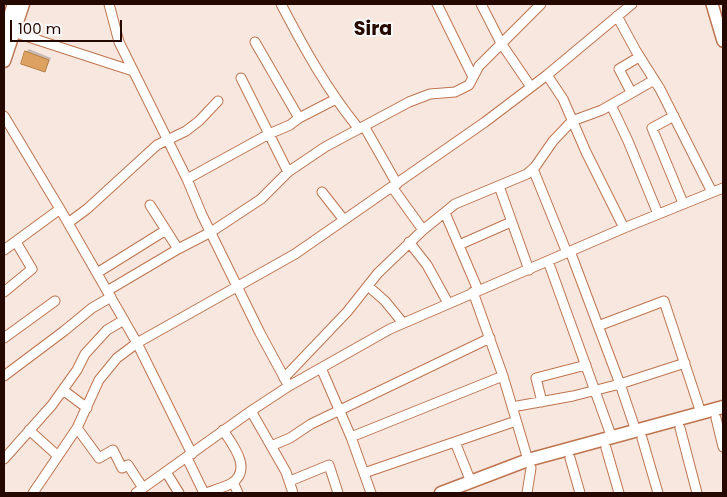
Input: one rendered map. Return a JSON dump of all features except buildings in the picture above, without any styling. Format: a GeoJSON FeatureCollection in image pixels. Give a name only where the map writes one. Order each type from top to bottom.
{"type":"FeatureCollection","features":[{"type":"Feature","properties":{"kind":"highway"},"geometry":{"type":"LineString","coordinates":[[4,61],[7,31],[14,4]]}},
{"type":"Feature","properties":{"kind":"highway"},"geometry":{"type":"LineString","coordinates":[[7,31],[24,4]]}},
{"type":"Feature","properties":{"kind":"highway"},"geometry":{"type":"LineString","coordinates":[[441,493],[468,488],[530,464],[639,435],[723,407]]}},
{"type":"Feature","properties":{"kind":"highway"},"geometry":{"type":"LineString","coordinates":[[639,435],[680,428],[719,417]]}},
{"type":"Feature","properties":{"kind":"highway"},"geometry":{"type":"LineString","coordinates":[[530,464],[570,458],[609,443]]}},
{"type":"Feature","properties":{"kind":"main road"},"geometry":{"type":"LineString","coordinates":[[712,4],[723,41]]}},
{"type":"Feature","properties":{"kind":"street"},"geometry":{"type":"LineString","coordinates":[[109,4],[119,42],[272,356],[287,382]]}},
{"type":"Feature","properties":{"kind":"street"},"geometry":{"type":"LineString","coordinates":[[281,4],[302,46],[336,100],[362,128],[394,186],[422,230]]}},
{"type":"Feature","properties":{"kind":"street"},"geometry":{"type":"LineString","coordinates":[[438,4],[473,77]]}},
{"type":"Feature","properties":{"kind":"street"},"geometry":{"type":"LineString","coordinates":[[481,4],[501,43],[531,87]]}},
{"type":"Feature","properties":{"kind":"street"},"geometry":{"type":"LineString","coordinates":[[525,4],[529,14]]}},
{"type":"Feature","properties":{"kind":"street"},"geometry":{"type":"LineString","coordinates":[[4,376],[64,332],[109,294],[178,249],[211,232],[260,199],[288,172],[325,147],[409,102],[430,94],[456,92],[469,85],[479,66],[541,4]]}},
{"type":"Feature","properties":{"kind":"street"},"geometry":{"type":"LineString","coordinates":[[33,493],[77,428],[99,380],[117,358],[137,343],[296,254],[485,122],[546,75],[632,4]]}},
{"type":"Feature","properties":{"kind":"street"},"geometry":{"type":"LineString","coordinates":[[617,16],[674,116],[712,192]]}},
{"type":"Feature","properties":{"kind":"street"},"geometry":{"type":"LineString","coordinates":[[7,31],[134,71]]}},
{"type":"Feature","properties":{"kind":"street"},"geometry":{"type":"LineString","coordinates":[[255,42],[299,118]]}},
{"type":"Feature","properties":{"kind":"street"},"geometry":{"type":"LineString","coordinates":[[631,92],[619,69],[639,57]]}},
{"type":"Feature","properties":{"kind":"street"},"geometry":{"type":"LineString","coordinates":[[546,75],[562,99],[624,228]]}},
{"type":"Feature","properties":{"kind":"street"},"geometry":{"type":"LineString","coordinates":[[241,78],[288,172]]}},
{"type":"Feature","properties":{"kind":"street"},"geometry":{"type":"LineString","coordinates":[[77,428],[99,458],[114,450],[122,468],[128,465],[140,491],[251,411],[287,382],[378,273],[422,230],[455,204],[527,174],[533,169],[553,141],[572,121],[602,110],[654,80]]}},
{"type":"Feature","properties":{"kind":"street"},"geometry":{"type":"LineString","coordinates":[[187,179],[336,100]]}},
{"type":"Feature","properties":{"kind":"street"},"geometry":{"type":"LineString","coordinates":[[68,222],[86,209],[157,145],[186,131],[199,121],[218,101]]}},
{"type":"Feature","properties":{"kind":"street"},"geometry":{"type":"LineString","coordinates":[[611,104],[658,214]]}},
{"type":"Feature","properties":{"kind":"street"},"geometry":{"type":"LineString","coordinates":[[4,116],[68,222],[137,343],[205,493],[233,482],[239,476],[242,467],[238,453],[223,430]]}},
{"type":"Feature","properties":{"kind":"street"},"geometry":{"type":"LineString","coordinates":[[674,116],[652,128],[683,203]]}},
{"type":"Feature","properties":{"kind":"street"},"geometry":{"type":"LineString","coordinates":[[533,169],[569,252],[598,326],[639,435],[658,493]]}},
{"type":"Feature","properties":{"kind":"street"},"geometry":{"type":"LineString","coordinates":[[499,186],[529,270]]}},
{"type":"Feature","properties":{"kind":"street"},"geometry":{"type":"LineString","coordinates":[[287,382],[321,368],[403,324],[448,303],[683,203],[723,188]]}},
{"type":"Feature","properties":{"kind":"street"},"geometry":{"type":"LineString","coordinates":[[322,192],[344,220]]}},
{"type":"Feature","properties":{"kind":"street"},"geometry":{"type":"LineString","coordinates":[[150,205],[178,249]]}},
{"type":"Feature","properties":{"kind":"street"},"geometry":{"type":"LineString","coordinates":[[4,250],[60,209]]}},
{"type":"Feature","properties":{"kind":"street"},"geometry":{"type":"LineString","coordinates":[[445,213],[459,245],[475,291],[530,464],[527,493]]}},
{"type":"Feature","properties":{"kind":"street"},"geometry":{"type":"LineString","coordinates":[[459,245],[511,222]]}},
{"type":"Feature","properties":{"kind":"street"},"geometry":{"type":"LineString","coordinates":[[97,273],[166,230]]}},
{"type":"Feature","properties":{"kind":"street"},"geometry":{"type":"LineString","coordinates":[[4,292],[32,269],[16,242]]}},
{"type":"Feature","properties":{"kind":"street"},"geometry":{"type":"LineString","coordinates":[[409,242],[427,265],[448,303]]}},
{"type":"Feature","properties":{"kind":"street"},"geometry":{"type":"LineString","coordinates":[[548,261],[594,390],[609,443],[619,493]]}},
{"type":"Feature","properties":{"kind":"street"},"geometry":{"type":"LineString","coordinates":[[368,286],[385,301],[403,324]]}},
{"type":"Feature","properties":{"kind":"street"},"geometry":{"type":"LineString","coordinates":[[4,338],[54,301]]}},
{"type":"Feature","properties":{"kind":"street"},"geometry":{"type":"LineString","coordinates":[[598,326],[664,301],[701,413]]}},
{"type":"Feature","properties":{"kind":"street"},"geometry":{"type":"LineString","coordinates":[[4,459],[52,405],[85,354],[107,330],[124,320]]}},
{"type":"Feature","properties":{"kind":"street"},"geometry":{"type":"LineString","coordinates":[[271,446],[290,438],[311,424],[490,338]]}},
{"type":"Feature","properties":{"kind":"street"},"geometry":{"type":"LineString","coordinates":[[512,407],[620,384],[685,363]]}},
{"type":"Feature","properties":{"kind":"street"},"geometry":{"type":"LineString","coordinates":[[542,402],[536,378],[586,364]]}},
{"type":"Feature","properties":{"kind":"street"},"geometry":{"type":"LineString","coordinates":[[321,368],[351,437],[371,493]]}},
{"type":"Feature","properties":{"kind":"street"},"geometry":{"type":"LineString","coordinates":[[351,437],[503,376]]}},
{"type":"Feature","properties":{"kind":"street"},"geometry":{"type":"LineString","coordinates":[[63,390],[86,408]]}},
{"type":"Feature","properties":{"kind":"street"},"geometry":{"type":"LineString","coordinates":[[251,411],[290,481],[293,493]]}},
{"type":"Feature","properties":{"kind":"street"},"geometry":{"type":"LineString","coordinates":[[719,417],[723,447]]}},
{"type":"Feature","properties":{"kind":"street"},"geometry":{"type":"LineString","coordinates":[[364,473],[516,421]]}},
{"type":"Feature","properties":{"kind":"street"},"geometry":{"type":"LineString","coordinates":[[680,428],[697,493]]}},
{"type":"Feature","properties":{"kind":"street"},"geometry":{"type":"LineString","coordinates":[[29,430],[58,456]]}},
{"type":"Feature","properties":{"kind":"street"},"geometry":{"type":"LineString","coordinates":[[455,442],[468,488]]}},
{"type":"Feature","properties":{"kind":"street"},"geometry":{"type":"LineString","coordinates":[[570,458],[580,493]]}},
{"type":"Feature","properties":{"kind":"street"},"geometry":{"type":"LineString","coordinates":[[290,481],[329,465],[338,493]]}},
{"type":"Feature","properties":{"kind":"street"},"geometry":{"type":"LineString","coordinates":[[166,472],[179,493]]}},
{"type":"Feature","properties":{"kind":"street"},"geometry":{"type":"LineString","coordinates":[[233,482],[238,493]]}},
{"type":"Feature","properties":{"kind":"district","name":"Sira"},"geometry":{"type":"Point","coordinates":[373,30]}}]}
